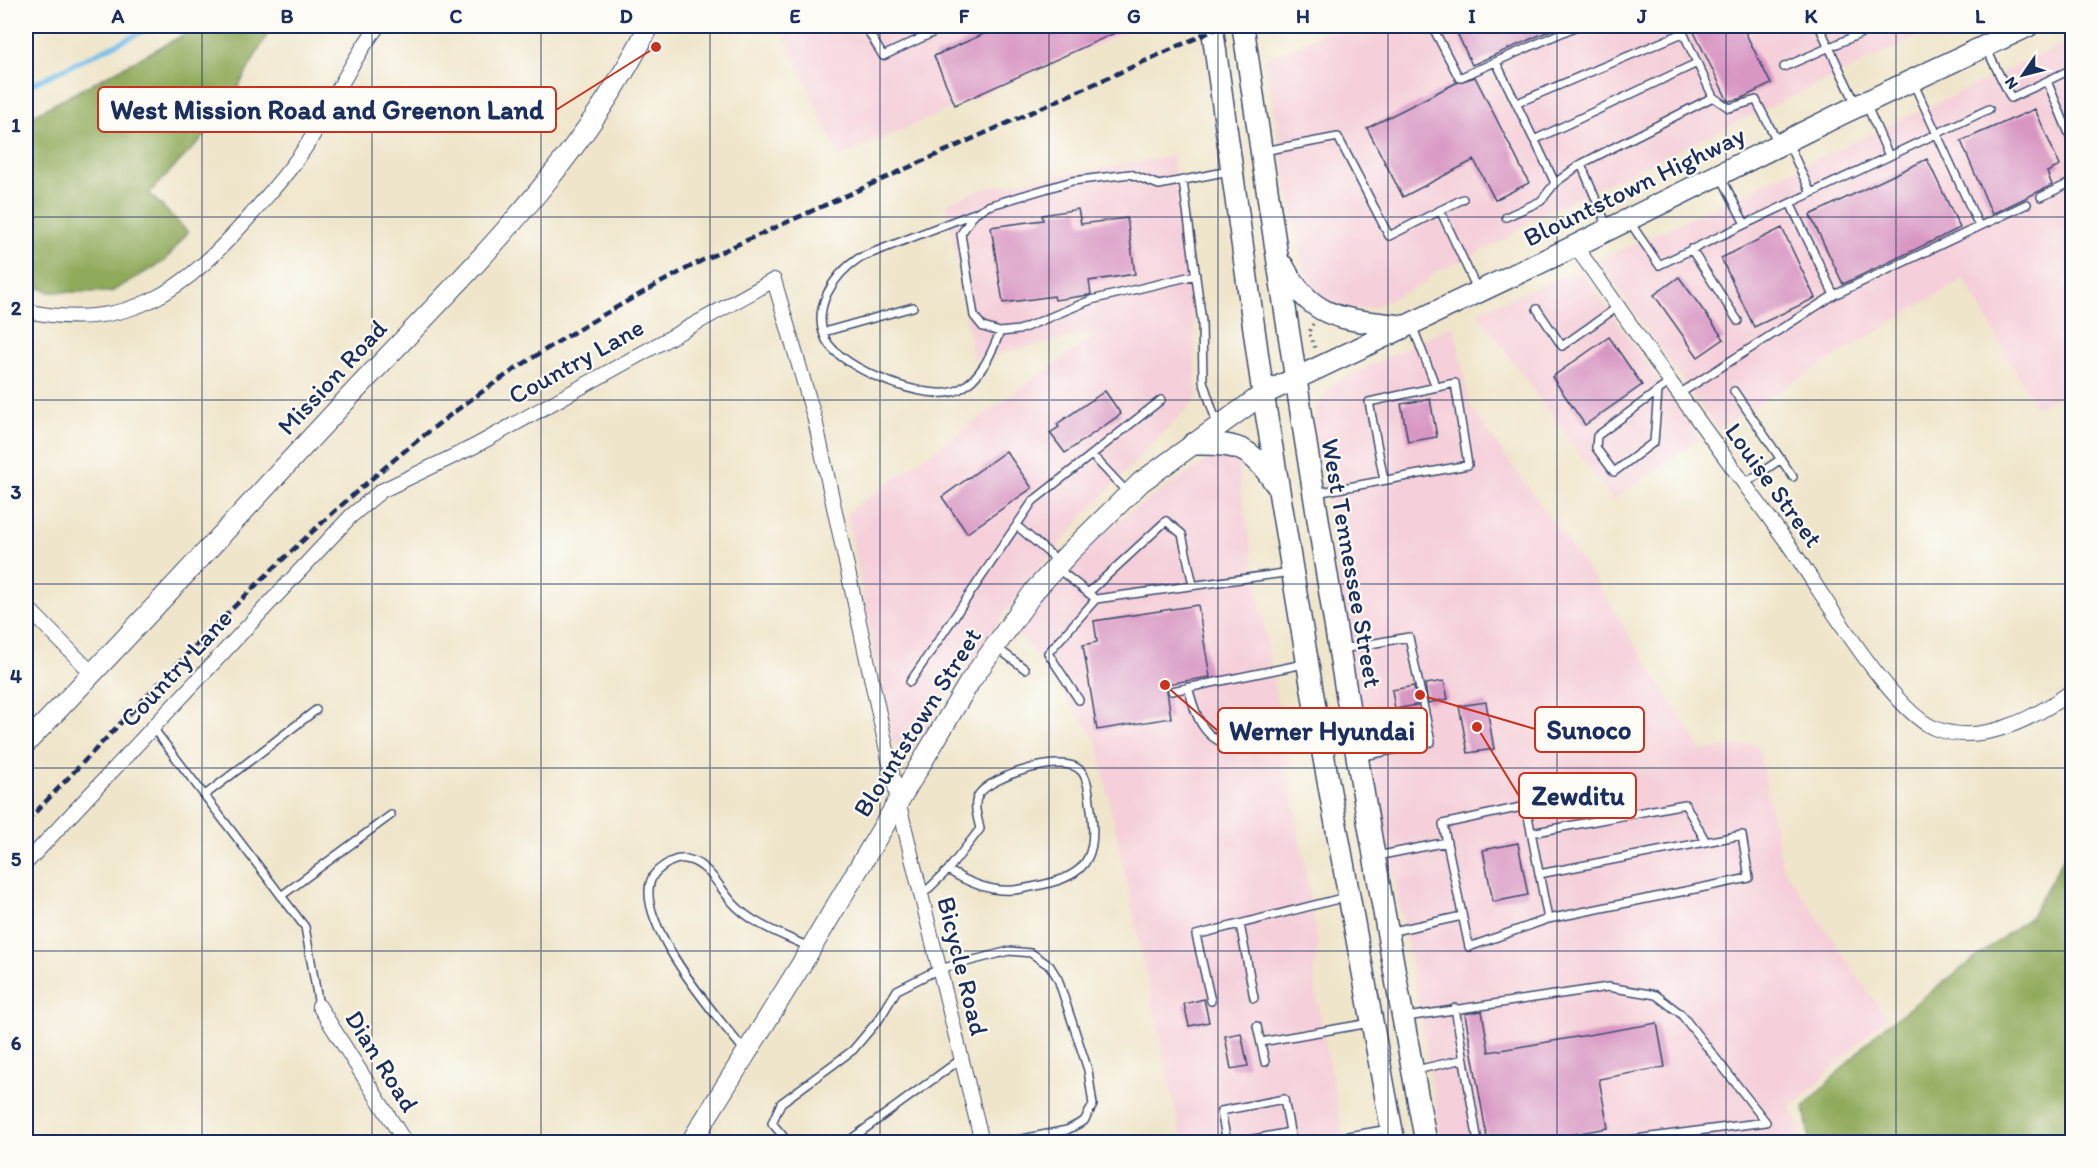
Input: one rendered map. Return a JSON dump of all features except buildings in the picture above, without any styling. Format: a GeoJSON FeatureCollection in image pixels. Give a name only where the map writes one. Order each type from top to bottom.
{"type":"FeatureCollection","features":[{"type":"Feature","properties":{"kind":"main road","name":"Mission Road"},"geometry":{"type":"LineString","coordinates":[[26,743],[93,674],[557,171],[597,117],[649,26]]}},
{"type":"Feature","properties":{"kind":"main road"},"geometry":{"type":"LineString","coordinates":[[1212,26],[1278,487],[1393,1135]]}},
{"type":"Feature","properties":{"kind":"main road","name":"West Tennessee Street"},"geometry":{"type":"LineString","coordinates":[[1243,26],[1294,380],[1374,857],[1426,1143]]}},
{"type":"Feature","properties":{"kind":"main road","name":"Blountstown Highway"},"geometry":{"type":"LineString","coordinates":[[1263,394],[1575,246],[1861,104],[2028,26]]}},
{"type":"Feature","properties":{"kind":"main road"},"geometry":{"type":"LineString","coordinates":[[1276,253],[1294,288],[1308,302],[1320,309],[1348,320],[1407,324]]}},
{"type":"Feature","properties":{"kind":"main road","name":"Blountstown Street"},"geometry":{"type":"LineString","coordinates":[[691,1143],[811,948],[969,683],[1035,590],[1128,494],[1263,394]]}},
{"type":"Feature","properties":{"kind":"main road"},"geometry":{"type":"LineString","coordinates":[[1193,444],[1226,443],[1242,450],[1258,460],[1278,487]]}},
{"type":"Feature","properties":{"kind":"main road"},"geometry":{"type":"LineString","coordinates":[[1372,1023],[1402,1017]]}},
{"type":"Feature","properties":{"kind":"street"},"geometry":{"type":"LineString","coordinates":[[26,311],[52,317],[87,318],[117,314],[145,304],[197,271],[225,244],[275,187],[309,142],[378,26]]}},
{"type":"Feature","properties":{"kind":"street","name":"Louise Street"},"geometry":{"type":"LineString","coordinates":[[1575,246],[1881,678],[1922,721],[1952,733],[1990,731],[2026,719],[2073,691]]}},
{"type":"Feature","properties":{"kind":"street","name":"Country Lane"},"geometry":{"type":"LineString","coordinates":[[26,863],[351,516],[381,491],[475,446],[774,280],[815,420],[898,801]]}},
{"type":"Feature","properties":{"kind":"street"},"geometry":{"type":"LineString","coordinates":[[26,606],[93,674]]}},
{"type":"Feature","properties":{"kind":"street","name":"Bicycle Road"},"geometry":{"type":"LineString","coordinates":[[898,801],[982,1143]]}},
{"type":"Feature","properties":{"kind":"street","name":"Dian Road"},"geometry":{"type":"LineString","coordinates":[[319,1006],[405,1143]]}},
{"type":"Feature","properties":{"kind":"lane"},"geometry":{"type":"LineString","coordinates":[[865,26],[883,56],[947,26]]}},
{"type":"Feature","properties":{"kind":"lane"},"geometry":{"type":"LineString","coordinates":[[869,33],[885,26]]}},
{"type":"Feature","properties":{"kind":"lane"},"geometry":{"type":"LineString","coordinates":[[1432,26],[1459,78],[1577,26]]}},
{"type":"Feature","properties":{"kind":"lane"},"geometry":{"type":"LineString","coordinates":[[1819,26],[1889,156]]}},
{"type":"Feature","properties":{"kind":"lane"},"geometry":{"type":"LineString","coordinates":[[1784,67],[1878,26]]}},
{"type":"Feature","properties":{"kind":"lane"},"geometry":{"type":"LineString","coordinates":[[1517,103],[1682,29],[1713,97],[1729,108],[1756,100],[1811,193]]}},
{"type":"Feature","properties":{"kind":"lane"},"geometry":{"type":"LineString","coordinates":[[1985,46],[2011,98],[2073,69]]}},
{"type":"Feature","properties":{"kind":"lane"},"geometry":{"type":"LineString","coordinates":[[1496,62],[1556,183]]}},
{"type":"Feature","properties":{"kind":"lane"},"geometry":{"type":"LineString","coordinates":[[1536,143],[1697,63]]}},
{"type":"Feature","properties":{"kind":"lane"},"geometry":{"type":"LineString","coordinates":[[1912,80],[1979,226]]}},
{"type":"Feature","properties":{"kind":"lane"},"geometry":{"type":"LineString","coordinates":[[2048,81],[2073,141]]}},
{"type":"Feature","properties":{"kind":"lane"},"geometry":{"type":"LineString","coordinates":[[1506,217],[1541,201],[1556,183],[1581,164],[1713,97]]}},
{"type":"Feature","properties":{"kind":"lane"},"geometry":{"type":"LineString","coordinates":[[1581,164],[1618,225],[1659,265],[1989,109]]}},
{"type":"Feature","properties":{"kind":"lane"},"geometry":{"type":"LineString","coordinates":[[1261,152],[1338,137],[1389,236],[1463,199]]}},
{"type":"Feature","properties":{"kind":"lane"},"geometry":{"type":"LineString","coordinates":[[1000,332],[990,357],[975,378],[959,390],[948,394],[936,394],[890,382],[864,370],[834,350],[820,321],[837,275],[847,265],[858,258],[988,206],[1072,181],[1130,174],[1159,185],[1232,170]]}},
{"type":"Feature","properties":{"kind":"lane"},"geometry":{"type":"LineString","coordinates":[[1720,174],[1745,224]]}},
{"type":"Feature","properties":{"kind":"lane"},"geometry":{"type":"LineString","coordinates":[[1184,181],[1202,322],[1203,381],[1218,426]]}},
{"type":"Feature","properties":{"kind":"lane"},"geometry":{"type":"LineString","coordinates":[[2041,197],[2073,182]]}},
{"type":"Feature","properties":{"kind":"lane"},"geometry":{"type":"LineString","coordinates":[[1790,203],[1834,295]]}},
{"type":"Feature","properties":{"kind":"lane"},"geometry":{"type":"LineString","coordinates":[[1679,394],[1834,295],[2027,204]]}},
{"type":"Feature","properties":{"kind":"lane"},"geometry":{"type":"LineString","coordinates":[[1440,210],[1479,291]]}},
{"type":"Feature","properties":{"kind":"lane"},"geometry":{"type":"LineString","coordinates":[[975,213],[961,234],[974,316],[983,327],[1000,332],[1018,330],[1091,300],[1196,275]]}},
{"type":"Feature","properties":{"kind":"lane"},"geometry":{"type":"LineString","coordinates":[[1691,249],[1738,321]]}},
{"type":"Feature","properties":{"kind":"lane"},"geometry":{"type":"LineString","coordinates":[[1537,309],[1562,346],[1619,306]]}},
{"type":"Feature","properties":{"kind":"lane"},"geometry":{"type":"LineString","coordinates":[[824,332],[913,307]]}},
{"type":"Feature","properties":{"kind":"lane"},"geometry":{"type":"LineString","coordinates":[[1407,324],[1436,387]]}},
{"type":"Feature","properties":{"kind":"lane"},"geometry":{"type":"LineString","coordinates":[[1658,391],[1654,442],[1614,472],[1596,448],[1597,436],[1670,382]]}},
{"type":"Feature","properties":{"kind":"lane"},"geometry":{"type":"LineString","coordinates":[[1313,493],[1468,465],[1455,383],[1370,402],[1384,480]]}},
{"type":"Feature","properties":{"kind":"lane"},"geometry":{"type":"LineString","coordinates":[[1734,391],[1793,477]]}},
{"type":"Feature","properties":{"kind":"lane"},"geometry":{"type":"LineString","coordinates":[[910,682],[1033,501],[1161,400]]}},
{"type":"Feature","properties":{"kind":"lane"},"geometry":{"type":"LineString","coordinates":[[1092,455],[1128,494]]}},
{"type":"Feature","properties":{"kind":"lane"},"geometry":{"type":"LineString","coordinates":[[1744,484],[1781,459]]}},
{"type":"Feature","properties":{"kind":"lane"},"geometry":{"type":"LineString","coordinates":[[1088,593],[1166,521],[1182,534],[1193,585]]}},
{"type":"Feature","properties":{"kind":"lane"},"geometry":{"type":"LineString","coordinates":[[1017,526],[1096,599]]}},
{"type":"Feature","properties":{"kind":"lane"},"geometry":{"type":"LineString","coordinates":[[1079,700],[1048,653],[1096,599],[1292,572]]}},
{"type":"Feature","properties":{"kind":"lane"},"geometry":{"type":"LineString","coordinates":[[1339,650],[1409,636],[1431,742],[1357,757]]}},
{"type":"Feature","properties":{"kind":"lane"},"geometry":{"type":"LineString","coordinates":[[995,646],[1025,669]]}},
{"type":"Feature","properties":{"kind":"lane"},"geometry":{"type":"LineString","coordinates":[[1172,691],[1308,663]]}},
{"type":"Feature","properties":{"kind":"lane"},"geometry":{"type":"LineString","coordinates":[[1188,687],[1200,725],[1224,745],[1235,747],[1321,738]]}},
{"type":"Feature","properties":{"kind":"lane"},"geometry":{"type":"LineString","coordinates":[[204,795],[315,710]]}},
{"type":"Feature","properties":{"kind":"lane"},"geometry":{"type":"LineString","coordinates":[[153,728],[305,927],[319,1006]]}},
{"type":"Feature","properties":{"kind":"lane"},"geometry":{"type":"LineString","coordinates":[[921,896],[948,870],[980,829],[975,806],[979,794],[1013,774],[1054,763],[1070,764],[1081,770],[1087,785],[1093,820],[1091,855],[1085,866],[1071,875],[1044,885],[1009,892],[969,884],[948,870]]}},
{"type":"Feature","properties":{"kind":"lane"},"geometry":{"type":"LineString","coordinates":[[1531,833],[1685,804],[1706,842]]}},
{"type":"Feature","properties":{"kind":"lane"},"geometry":{"type":"LineString","coordinates":[[1539,874],[1742,835],[1749,878],[1548,919],[1469,946],[1443,824],[1526,807],[1539,874],[1548,919]]}},
{"type":"Feature","properties":{"kind":"lane"},"geometry":{"type":"LineString","coordinates":[[281,896],[391,815]]}},
{"type":"Feature","properties":{"kind":"lane"},"geometry":{"type":"LineString","coordinates":[[1374,857],[1447,842]]}},
{"type":"Feature","properties":{"kind":"lane"},"geometry":{"type":"LineString","coordinates":[[746,1053],[692,985],[660,933],[652,910],[649,890],[652,876],[670,861],[684,859],[695,863],[713,876],[733,903],[756,922],[811,948]]}},
{"type":"Feature","properties":{"kind":"lane"},"geometry":{"type":"LineString","coordinates":[[1211,1001],[1196,935],[1349,897]]}},
{"type":"Feature","properties":{"kind":"lane"},"geometry":{"type":"LineString","coordinates":[[1387,932],[1462,916]]}},
{"type":"Feature","properties":{"kind":"lane"},"geometry":{"type":"LineString","coordinates":[[1240,924],[1254,998]]}},
{"type":"Feature","properties":{"kind":"lane"},"geometry":{"type":"LineString","coordinates":[[788,1143],[772,1123],[781,1103],[853,1050],[880,1018],[897,990],[939,969],[1009,951],[1031,953],[1050,966],[1061,987],[1088,1070],[1093,1105],[1084,1121],[1066,1130],[1007,1143]]}},
{"type":"Feature","properties":{"kind":"lane"},"geometry":{"type":"LineString","coordinates":[[1402,1017],[1608,987],[1656,995],[1681,1014],[1766,1122],[1613,1143]]}},
{"type":"Feature","properties":{"kind":"lane"},"geometry":{"type":"LineString","coordinates":[[1455,1008],[1478,1143]]}},
{"type":"Feature","properties":{"kind":"lane"},"geometry":{"type":"LineString","coordinates":[[1261,1042],[1372,1023]]}},
{"type":"Feature","properties":{"kind":"lane"},"geometry":{"type":"LineString","coordinates":[[1257,1026],[1265,1062]]}},
{"type":"Feature","properties":{"kind":"lane"},"geometry":{"type":"LineString","coordinates":[[847,1143],[961,1059]]}},
{"type":"Feature","properties":{"kind":"lane"},"geometry":{"type":"LineString","coordinates":[[1412,1071],[1464,1059]]}},
{"type":"Feature","properties":{"kind":"lane"},"geometry":{"type":"LineString","coordinates":[[1227,1143],[1221,1111],[1284,1100],[1292,1143]]}},
{"type":"Feature","properties":{"kind":"lane"},"geometry":{"type":"LineString","coordinates":[[1239,1143],[1290,1132]]}},
{"type":"Feature","properties":{"kind":"lane"},"geometry":{"type":"LineString","coordinates":[[1314,1143],[1393,1135]]}},
{"type":"Feature","properties":{"kind":"path"},"geometry":{"type":"LineString","coordinates":[[1316,320],[1309,332],[1316,350]]}},
{"type":"Feature","properties":{"kind":"shaded area"},"geometry":{"type":"Polygon","coordinates":[[[781,26],[1133,26],[1133,29],[839,157],[781,26]]]}},
{"type":"Feature","properties":{"kind":"shaded area"},"geometry":{"type":"Polygon","coordinates":[[[1340,26],[1941,26],[1530,220],[1505,240],[1432,274],[1425,283],[1372,308],[1354,309],[1325,301],[1309,287],[1305,280],[1265,59],[1340,26]]]}},
{"type":"Feature","properties":{"kind":"shaded area"},"geometry":{"type":"Polygon","coordinates":[[[2070,41],[2072,390],[2036,408],[1964,278],[1717,429],[1598,261],[2070,41]]]}},
{"type":"Feature","properties":{"kind":"shaded area"},"geometry":{"type":"Polygon","coordinates":[[[1172,156],[1193,308],[1197,398],[1087,512],[1022,589],[945,700],[909,759],[892,741],[847,513],[1101,331],[973,359],[947,203],[984,188],[1172,156]]]}},
{"type":"Feature","properties":{"kind":"shaded area"},"geometry":{"type":"Polygon","coordinates":[[[1580,269],[1700,439],[1613,500],[1477,312],[1580,269]]]}},
{"type":"Feature","properties":{"kind":"shaded area"},"geometry":{"type":"Polygon","coordinates":[[[1454,325],[1470,407],[1595,580],[1702,751],[1757,743],[1783,867],[1886,1017],[1790,1109],[1796,1118],[1802,1142],[1442,1142],[1416,989],[1342,610],[1330,514],[1314,425],[1318,404],[1336,382],[1454,325]]]}},
{"type":"Feature","properties":{"kind":"shaded area"},"geometry":{"type":"Polygon","coordinates":[[[1217,454],[1240,460],[1238,470],[1318,945],[1314,967],[1317,999],[1344,1142],[1182,1142],[1096,738],[1017,632],[1054,585],[1104,533],[1128,513],[1217,454]]]}},
{"type":"Feature","properties":{"kind":"green space"},"geometry":{"type":"Polygon","coordinates":[[[200,26],[272,26],[220,120],[149,193],[188,232],[165,261],[111,292],[50,292],[26,283],[26,119],[200,26]]]}},
{"type":"Feature","properties":{"kind":"green space"},"geometry":{"type":"Polygon","coordinates":[[[2072,843],[2072,1142],[1810,1142],[1804,1107],[1879,1031],[2031,916],[2072,843]]]}},
{"type":"Feature","properties":{"kind":"waterway"},"geometry":{"type":"LineString","coordinates":[[26,87],[154,26]]}},
{"type":"Feature","properties":{"kind":"railway"},"geometry":{"type":"LineString","coordinates":[[26,822],[226,614],[278,564],[385,467],[441,422],[504,377],[602,316],[703,260],[1223,26]]}},
{"type":"Feature","properties":{"kind":"place","name":"West Mission Road and Greenon Land"},"geometry":{"type":"Point","coordinates":[656,47]}},
{"type":"Feature","properties":{"kind":"place","name":"Werner Hyundai"},"geometry":{"type":"Point","coordinates":[1165,685]}},
{"type":"Feature","properties":{"kind":"place","name":"Sunoco"},"geometry":{"type":"Point","coordinates":[1420,695]}},
{"type":"Feature","properties":{"kind":"place","name":"Zewditu"},"geometry":{"type":"Point","coordinates":[1477,727]}}]}
